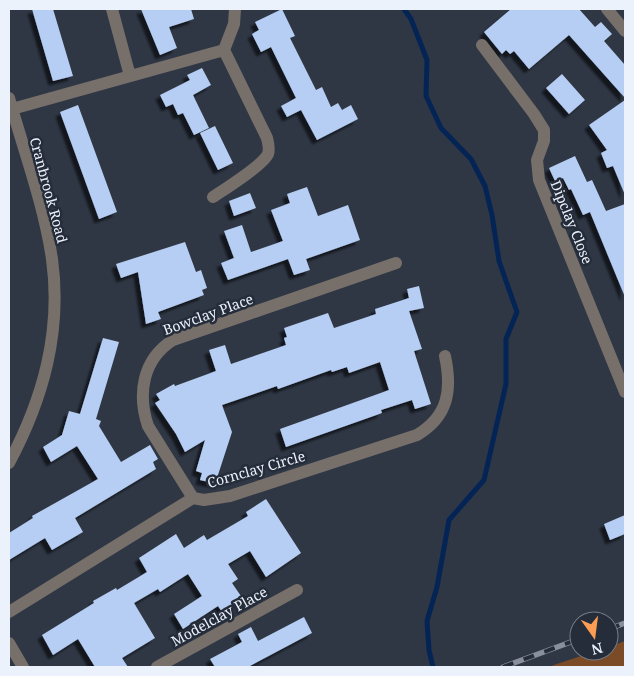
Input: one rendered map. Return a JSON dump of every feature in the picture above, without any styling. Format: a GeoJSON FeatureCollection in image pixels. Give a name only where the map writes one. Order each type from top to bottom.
{"type":"FeatureCollection","features":[{"type":"Feature","properties":{"kind":"street"},"geometry":{"type":"LineString","coordinates":[[112,9],[130,76]]}},
{"type":"Feature","properties":{"kind":"street"},"geometry":{"type":"LineString","coordinates":[[213,197],[262,162],[268,153],[269,146],[224,50],[234,24],[235,9]]}},
{"type":"Feature","properties":{"kind":"street"},"geometry":{"type":"LineString","coordinates":[[607,9],[625,31]]}},
{"type":"Feature","properties":{"kind":"street","name":"Dipclay Close"},"geometry":{"type":"LineString","coordinates":[[482,45],[544,130],[544,141],[537,160],[539,180],[625,392]]}},
{"type":"Feature","properties":{"kind":"street"},"geometry":{"type":"LineString","coordinates":[[10,103],[130,76],[224,50]]}},
{"type":"Feature","properties":{"kind":"street","name":"Cranbrook Road"},"geometry":{"type":"LineString","coordinates":[[9,463],[23,437],[42,390],[51,350],[55,299],[52,260],[45,224],[10,103]]}},
{"type":"Feature","properties":{"kind":"street","name":"Bowclay Place"},"geometry":{"type":"LineString","coordinates":[[193,498],[148,426],[144,415],[142,402],[143,385],[154,358],[161,348],[173,340],[396,263]]}},
{"type":"Feature","properties":{"kind":"street","name":"Cornclay Circle"},"geometry":{"type":"LineString","coordinates":[[9,612],[193,498],[204,500],[230,496],[417,436],[429,428],[447,400],[449,374],[445,356]]}},
{"type":"Feature","properties":{"kind":"street","name":"Modelclay Place"},"geometry":{"type":"LineString","coordinates":[[156,667],[297,590]]}},
{"type":"Feature","properties":{"kind":"street"},"geometry":{"type":"LineString","coordinates":[[9,643],[23,667]]}},
{"type":"Feature","properties":{"kind":"shaded area"},"geometry":{"type":"Polygon","coordinates":[[[625,641],[625,667],[548,667],[569,660],[619,661],[619,643],[625,641]]]}},
{"type":"Feature","properties":{"kind":"building"},"geometry":{"type":"Polygon","coordinates":[[[32,9],[53,9],[73,76],[53,81],[32,9]]]}},
{"type":"Feature","properties":{"kind":"building"},"geometry":{"type":"Polygon","coordinates":[[[141,9],[191,9],[194,19],[169,27],[177,48],[160,55],[141,9]]]}},
{"type":"Feature","properties":{"kind":"building"},"geometry":{"type":"Polygon","coordinates":[[[282,9],[295,36],[290,38],[316,90],[322,87],[331,107],[338,103],[342,110],[351,105],[358,119],[317,140],[301,110],[287,117],[281,106],[296,98],[271,47],[261,52],[252,34],[259,30],[255,22],[282,9]]]}},
{"type":"Feature","properties":{"kind":"building"},"geometry":{"type":"Polygon","coordinates":[[[511,9],[579,9],[595,27],[601,22],[612,34],[604,41],[625,65],[625,98],[569,35],[529,69],[514,51],[510,54],[506,50],[502,54],[484,32],[511,9]]]}},
{"type":"Feature","properties":{"kind":"building"},"geometry":{"type":"Polygon","coordinates":[[[202,68],[211,85],[193,95],[209,128],[194,135],[183,113],[178,115],[173,104],[166,107],[160,95],[190,80],[187,75],[202,68]]]}},
{"type":"Feature","properties":{"kind":"building"},"geometry":{"type":"Polygon","coordinates":[[[562,74],[585,100],[569,114],[546,88],[562,74]]]}},
{"type":"Feature","properties":{"kind":"building"},"geometry":{"type":"Polygon","coordinates":[[[625,100],[625,195],[613,166],[607,168],[601,153],[607,150],[589,125],[625,100]]]}},
{"type":"Feature","properties":{"kind":"building"},"geometry":{"type":"Polygon","coordinates":[[[78,105],[117,212],[99,219],[60,112],[78,105]]]}},
{"type":"Feature","properties":{"kind":"building"},"geometry":{"type":"Polygon","coordinates":[[[215,126],[233,163],[218,170],[200,133],[215,126]]]}},
{"type":"Feature","properties":{"kind":"building"},"geometry":{"type":"Polygon","coordinates":[[[575,156],[587,182],[592,180],[606,211],[625,204],[625,297],[590,212],[583,215],[571,189],[569,190],[563,178],[555,181],[549,168],[575,156]]]}},
{"type":"Feature","properties":{"kind":"building"},"geometry":{"type":"Polygon","coordinates":[[[307,187],[318,216],[348,205],[360,240],[306,259],[310,270],[294,275],[288,259],[228,280],[221,263],[234,258],[224,231],[242,225],[251,252],[283,241],[271,210],[290,203],[287,194],[307,187]]]}},
{"type":"Feature","properties":{"kind":"building"},"geometry":{"type":"Polygon","coordinates":[[[250,193],[256,208],[234,216],[229,201],[250,193]]]}},
{"type":"Feature","properties":{"kind":"building"},"geometry":{"type":"Polygon","coordinates":[[[185,242],[196,272],[201,270],[207,288],[202,290],[204,295],[158,312],[161,319],[146,324],[138,272],[121,278],[116,264],[185,242]]]}},
{"type":"Feature","properties":{"kind":"building"},"geometry":{"type":"Polygon","coordinates":[[[419,286],[424,308],[409,311],[422,349],[414,351],[431,404],[415,409],[412,400],[381,410],[382,413],[286,447],[280,429],[389,390],[380,362],[349,373],[347,367],[332,372],[331,370],[278,389],[277,386],[222,405],[232,432],[217,478],[215,478],[213,483],[200,480],[202,473],[196,471],[205,440],[185,452],[176,434],[155,403],[160,400],[156,394],[174,384],[175,386],[216,371],[209,350],[225,345],[231,364],[286,345],[284,338],[287,337],[284,328],[328,313],[334,328],[376,314],[375,309],[409,298],[407,289],[419,286]]]}},
{"type":"Feature","properties":{"kind":"building"},"geometry":{"type":"Polygon","coordinates":[[[103,338],[119,342],[96,419],[101,421],[99,426],[121,462],[150,445],[158,459],[153,462],[156,469],[75,518],[83,532],[52,550],[45,538],[9,560],[9,533],[33,518],[32,516],[98,479],[77,446],[51,462],[43,447],[62,435],[69,411],[80,414],[103,338]]]}},
{"type":"Feature","properties":{"kind":"building"},"geometry":{"type":"Polygon","coordinates":[[[266,499],[301,553],[266,577],[250,551],[228,564],[238,579],[232,583],[243,599],[222,612],[218,606],[183,629],[174,614],[202,596],[188,574],[160,592],[158,589],[134,603],[155,638],[122,658],[128,667],[95,667],[78,639],[53,655],[42,635],[94,603],[93,601],[116,588],[117,590],[147,572],[139,558],[176,534],[184,548],[204,535],[207,540],[248,516],[246,512],[266,499]]]}},
{"type":"Feature","properties":{"kind":"building"},"geometry":{"type":"Polygon","coordinates":[[[625,515],[625,534],[610,540],[604,524],[625,515]]]}},
{"type":"Feature","properties":{"kind":"building"},"geometry":{"type":"Polygon","coordinates":[[[304,617],[312,633],[248,667],[215,667],[210,659],[242,642],[238,634],[251,627],[258,641],[304,617]]]}},
{"type":"Feature","properties":{"kind":"waterway"},"geometry":{"type":"LineString","coordinates":[[404,9],[411,19],[427,60],[426,96],[441,128],[471,159],[485,186],[492,215],[499,261],[517,312],[506,339],[506,384],[484,480],[449,520],[437,587],[427,621],[429,650],[433,667]]}},
{"type":"Feature","properties":{"kind":"railway"},"geometry":{"type":"LineString","coordinates":[[619,625],[625,623]]}},
{"type":"Feature","properties":{"kind":"railway"},"geometry":{"type":"LineString","coordinates":[[503,667],[569,643]]}}]}
